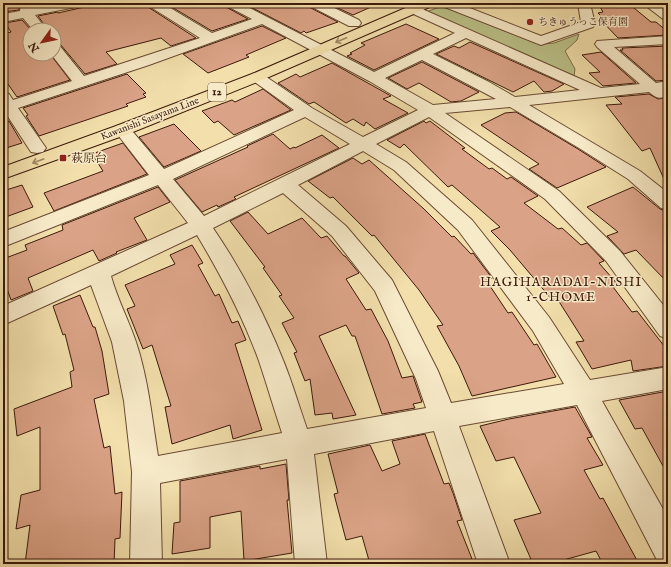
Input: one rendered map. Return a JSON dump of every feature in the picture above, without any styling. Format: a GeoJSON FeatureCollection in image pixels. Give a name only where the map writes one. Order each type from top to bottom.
{"type":"FeatureCollection","features":[{"type":"Feature","properties":{"kind":"main road","name":"Kawanishi Sasayama Line"},"geometry":{"type":"LineString","coordinates":[[3,173],[122,130],[257,76],[354,23],[404,5],[428,3]]}},
{"type":"Feature","properties":{"kind":"main road","name":"Kawanishi Sasayama Line"},"geometry":{"type":"LineString","coordinates":[[3,160],[313,46],[404,5]]}},
{"type":"Feature","properties":{"kind":"street"},"geometry":{"type":"LineString","coordinates":[[3,18],[27,8],[77,3]]}},
{"type":"Feature","properties":{"kind":"street"},"geometry":{"type":"LineString","coordinates":[[153,3],[210,38]]}},
{"type":"Feature","properties":{"kind":"street"},"geometry":{"type":"LineString","coordinates":[[231,3],[374,78],[430,110],[552,195],[612,256],[668,329]]}},
{"type":"Feature","properties":{"kind":"street"},"geometry":{"type":"LineString","coordinates":[[314,3],[354,23]]}},
{"type":"Feature","properties":{"kind":"street"},"geometry":{"type":"LineString","coordinates":[[446,3],[541,41],[588,24]]}},
{"type":"Feature","properties":{"kind":"street"},"geometry":{"type":"LineString","coordinates":[[584,3],[588,24],[602,44],[661,87],[668,101]]}},
{"type":"Feature","properties":{"kind":"street"},"geometry":{"type":"LineString","coordinates":[[649,3],[668,16]]}},
{"type":"Feature","properties":{"kind":"street"},"geometry":{"type":"LineString","coordinates":[[404,5],[598,93]]}},
{"type":"Feature","properties":{"kind":"street"},"geometry":{"type":"LineString","coordinates":[[27,8],[35,22]]}},
{"type":"Feature","properties":{"kind":"street"},"geometry":{"type":"LineString","coordinates":[[37,148],[6,101],[81,82],[262,20]]}},
{"type":"Feature","properties":{"kind":"street"},"geometry":{"type":"LineString","coordinates":[[374,78],[465,33]]}},
{"type":"Feature","properties":{"kind":"street"},"geometry":{"type":"LineString","coordinates":[[602,44],[668,40]]}},
{"type":"Feature","properties":{"kind":"street"},"geometry":{"type":"LineString","coordinates":[[422,54],[484,85],[585,144],[634,175],[668,203]]}},
{"type":"Feature","properties":{"kind":"street"},"geometry":{"type":"LineString","coordinates":[[62,58],[81,82]]}},
{"type":"Feature","properties":{"kind":"street"},"geometry":{"type":"LineString","coordinates":[[257,76],[306,110],[400,166],[464,226],[541,324],[583,392],[668,549]]}},
{"type":"Feature","properties":{"kind":"street"},"geometry":{"type":"LineString","coordinates":[[3,316],[201,225],[430,110],[661,87]]}},
{"type":"Feature","properties":{"kind":"street"},"geometry":{"type":"LineString","coordinates":[[3,240],[161,177],[306,110]]}},
{"type":"Feature","properties":{"kind":"street"},"geometry":{"type":"LineString","coordinates":[[122,130],[201,225],[227,266],[249,309],[271,360],[299,444],[311,564]]}},
{"type":"Feature","properties":{"kind":"street"},"geometry":{"type":"LineString","coordinates":[[285,184],[339,231],[384,286],[429,379],[494,564]]}},
{"type":"Feature","properties":{"kind":"street"},"geometry":{"type":"LineString","coordinates":[[99,272],[104,291],[124,342],[137,401],[146,472],[146,564]]}},
{"type":"Feature","properties":{"kind":"street"},"geometry":{"type":"LineString","coordinates":[[146,472],[442,417],[668,378]]}},
{"type":"Feature","properties":{"kind":"green space"},"geometry":{"type":"Polygon","coordinates":[[[442,6],[512,34],[543,44],[554,43],[579,34],[577,40],[565,51],[575,69],[574,76],[426,12],[442,6]]]}},
{"type":"Feature","properties":{"kind":"building"},"geometry":{"type":"Polygon","coordinates":[[[3,3],[19,3],[19,10],[3,12],[3,3]]]}},
{"type":"Feature","properties":{"kind":"building"},"geometry":{"type":"Polygon","coordinates":[[[102,3],[146,3],[148,7],[196,38],[171,46],[161,38],[106,52],[117,64],[85,74],[62,46],[62,22],[42,22],[38,16],[102,3]]]}},
{"type":"Feature","properties":{"kind":"building"},"geometry":{"type":"Polygon","coordinates":[[[165,3],[224,3],[226,7],[248,19],[212,31],[165,3]]]}},
{"type":"Feature","properties":{"kind":"building"},"geometry":{"type":"Polygon","coordinates":[[[243,3],[307,3],[309,7],[338,22],[306,33],[304,31],[301,33],[243,3]]]}},
{"type":"Feature","properties":{"kind":"building"},"geometry":{"type":"Polygon","coordinates":[[[327,3],[380,3],[353,15],[327,3]]]}},
{"type":"Feature","properties":{"kind":"building"},"geometry":{"type":"Polygon","coordinates":[[[598,3],[628,3],[651,22],[656,22],[668,32],[668,35],[618,38],[599,18],[603,18],[598,13],[603,12],[598,3]]]}},
{"type":"Feature","properties":{"kind":"building"},"geometry":{"type":"Polygon","coordinates":[[[22,20],[24,22],[22,22],[22,62],[56,62],[70,80],[17,97],[3,77],[3,34],[11,32],[5,23],[22,20]]]}},
{"type":"Feature","properties":{"kind":"building"},"geometry":{"type":"Polygon","coordinates":[[[406,24],[439,39],[374,70],[347,56],[365,45],[361,43],[406,24]]]}},
{"type":"Feature","properties":{"kind":"building"},"geometry":{"type":"Polygon","coordinates":[[[262,26],[286,38],[246,55],[249,57],[208,73],[183,54],[262,26]]]}},
{"type":"Feature","properties":{"kind":"building"},"geometry":{"type":"Polygon","coordinates":[[[470,42],[564,84],[552,91],[544,92],[534,81],[513,92],[436,54],[454,46],[459,48],[470,42]]]}},
{"type":"Feature","properties":{"kind":"building"},"geometry":{"type":"Polygon","coordinates":[[[668,46],[668,80],[656,81],[620,50],[623,50],[622,48],[668,46]]]}},
{"type":"Feature","properties":{"kind":"building"},"geometry":{"type":"Polygon","coordinates":[[[601,52],[636,83],[603,86],[589,73],[600,72],[582,55],[601,52]]]}},
{"type":"Feature","properties":{"kind":"building"},"geometry":{"type":"Polygon","coordinates":[[[422,62],[479,92],[461,101],[451,102],[419,83],[407,89],[388,78],[422,62]]]}},
{"type":"Feature","properties":{"kind":"building"},"geometry":{"type":"Polygon","coordinates":[[[332,63],[391,96],[383,99],[408,113],[375,129],[366,122],[364,126],[353,119],[346,123],[314,102],[309,104],[278,83],[296,74],[300,77],[332,63]]]}},
{"type":"Feature","properties":{"kind":"building"},"geometry":{"type":"Polygon","coordinates":[[[127,74],[146,93],[143,94],[146,97],[126,104],[128,106],[39,136],[26,116],[28,115],[23,108],[127,74]]]}},
{"type":"Feature","properties":{"kind":"building"},"geometry":{"type":"Polygon","coordinates":[[[263,89],[291,110],[234,135],[218,121],[214,123],[202,111],[232,100],[235,102],[263,89]]]}},
{"type":"Feature","properties":{"kind":"building"},"geometry":{"type":"Polygon","coordinates":[[[649,94],[658,99],[668,96],[668,188],[650,148],[642,151],[606,105],[622,104],[615,97],[649,94]]]}},
{"type":"Feature","properties":{"kind":"building"},"geometry":{"type":"Polygon","coordinates":[[[516,112],[606,167],[557,188],[529,169],[539,164],[481,125],[505,113],[516,112]]]}},
{"type":"Feature","properties":{"kind":"building"},"geometry":{"type":"Polygon","coordinates":[[[9,121],[22,143],[3,149],[3,123],[9,121]]]}},
{"type":"Feature","properties":{"kind":"building"},"geometry":{"type":"Polygon","coordinates":[[[424,121],[426,123],[430,121],[465,148],[462,149],[489,169],[492,168],[507,179],[511,177],[538,196],[524,203],[558,229],[562,228],[581,245],[587,243],[604,261],[599,263],[619,286],[613,287],[632,312],[637,311],[668,351],[668,366],[633,371],[631,360],[592,369],[576,342],[584,341],[558,300],[553,301],[510,250],[491,231],[500,227],[452,185],[448,187],[404,144],[400,148],[387,140],[424,121]]]}},
{"type":"Feature","properties":{"kind":"building"},"geometry":{"type":"Polygon","coordinates":[[[174,124],[201,151],[164,167],[139,137],[174,124]]]}},
{"type":"Feature","properties":{"kind":"building"},"geometry":{"type":"Polygon","coordinates":[[[273,134],[290,149],[322,135],[339,148],[234,197],[236,199],[202,212],[175,180],[248,147],[247,146],[273,134]]]}},
{"type":"Feature","properties":{"kind":"building"},"geometry":{"type":"Polygon","coordinates":[[[123,143],[147,174],[54,211],[44,193],[103,171],[92,154],[123,143]]]}},
{"type":"Feature","properties":{"kind":"building"},"geometry":{"type":"Polygon","coordinates":[[[353,158],[362,164],[369,160],[424,209],[452,237],[454,236],[471,254],[473,253],[492,278],[486,280],[508,313],[512,312],[534,345],[537,344],[556,377],[472,396],[459,366],[437,326],[443,325],[419,290],[374,235],[372,236],[333,197],[330,198],[308,181],[353,158]]]}},
{"type":"Feature","properties":{"kind":"building"},"geometry":{"type":"Polygon","coordinates":[[[22,185],[33,207],[3,218],[3,191],[22,185]]]}},
{"type":"Feature","properties":{"kind":"building"},"geometry":{"type":"Polygon","coordinates":[[[158,187],[170,202],[134,218],[147,240],[116,252],[117,253],[99,261],[93,250],[28,278],[33,291],[11,300],[3,278],[3,259],[27,250],[25,245],[63,230],[62,225],[158,187]]]}},
{"type":"Feature","properties":{"kind":"building"},"geometry":{"type":"Polygon","coordinates":[[[633,187],[660,209],[668,212],[668,283],[636,250],[624,254],[607,236],[618,232],[587,207],[633,187]]]}},
{"type":"Feature","properties":{"kind":"building"},"geometry":{"type":"Polygon","coordinates":[[[248,212],[268,234],[302,218],[321,238],[327,236],[359,273],[346,279],[366,310],[371,309],[388,341],[402,378],[413,376],[422,402],[413,404],[415,408],[382,414],[355,336],[352,336],[346,325],[319,336],[356,415],[333,419],[332,413],[315,415],[310,379],[305,381],[294,353],[297,352],[282,323],[294,318],[279,296],[282,295],[263,268],[265,267],[230,221],[248,212]]]}},
{"type":"Feature","properties":{"kind":"building"},"geometry":{"type":"Polygon","coordinates":[[[192,245],[203,263],[198,265],[215,296],[219,294],[232,323],[238,321],[246,340],[235,344],[262,430],[233,439],[230,425],[172,444],[165,407],[171,406],[152,345],[143,349],[127,309],[135,306],[125,285],[175,264],[170,255],[192,245]]]}},
{"type":"Feature","properties":{"kind":"building"},"geometry":{"type":"Polygon","coordinates":[[[80,295],[93,327],[95,327],[102,351],[109,394],[94,399],[104,448],[110,446],[115,494],[122,492],[120,538],[115,539],[114,564],[25,564],[30,525],[16,529],[21,495],[40,490],[40,427],[17,436],[14,409],[72,387],[70,372],[74,370],[65,334],[63,335],[53,306],[80,295]]]}},
{"type":"Feature","properties":{"kind":"building"},"geometry":{"type":"Polygon","coordinates":[[[668,391],[668,475],[642,428],[635,429],[619,400],[668,391]]]}},
{"type":"Feature","properties":{"kind":"building"},"geometry":{"type":"Polygon","coordinates":[[[575,407],[592,437],[587,438],[603,465],[584,470],[600,499],[603,498],[639,564],[603,564],[596,551],[549,564],[533,564],[514,520],[541,513],[514,457],[496,461],[480,426],[575,407]]]}},
{"type":"Feature","properties":{"kind":"building"},"geometry":{"type":"Polygon","coordinates":[[[425,434],[444,484],[449,483],[453,493],[462,520],[457,521],[474,564],[370,564],[362,536],[346,540],[334,494],[338,493],[328,454],[370,445],[382,471],[400,464],[392,441],[425,434]]]}},
{"type":"Feature","properties":{"kind":"building"},"geometry":{"type":"Polygon","coordinates":[[[286,464],[289,500],[287,500],[292,553],[244,561],[241,511],[210,517],[210,548],[172,554],[174,523],[180,522],[180,481],[260,466],[260,469],[286,464]]]}},
{"type":"Feature","properties":{"kind":"place","name":"ちきゅうっこ保育園"},"geometry":{"type":"Point","coordinates":[530,22]}},
{"type":"Feature","properties":{"kind":"place","name":"萩原台"},"geometry":{"type":"Point","coordinates":[63,158]}},
{"type":"Feature","properties":{"kind":"district","name":"HAGIHARADAI-NISHI 1-CHOME"},"geometry":{"type":"Point","coordinates":[561,290]}}]}
